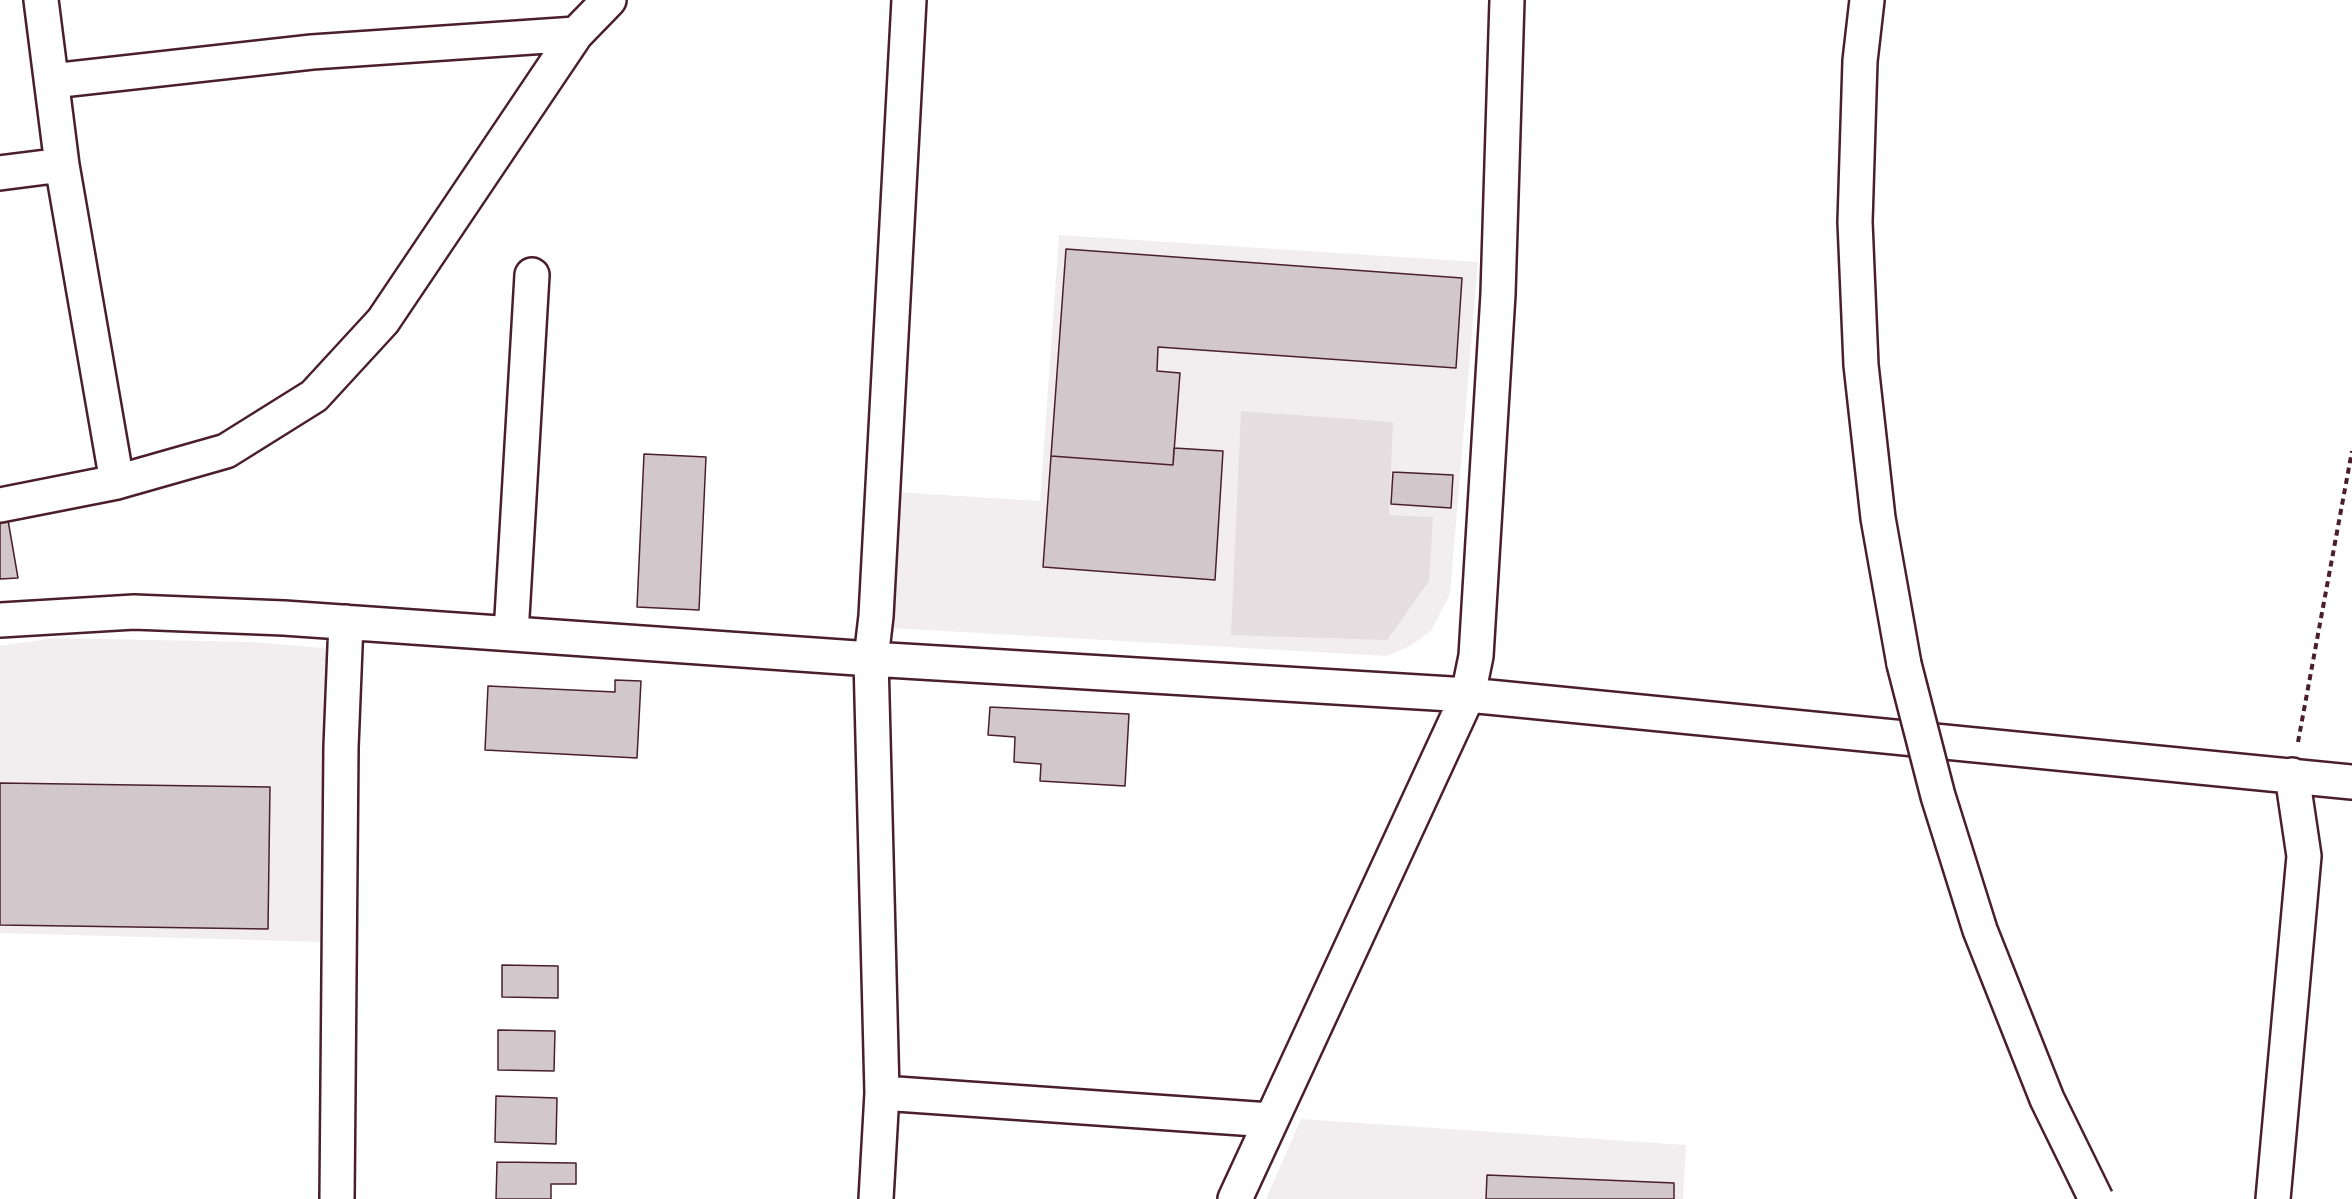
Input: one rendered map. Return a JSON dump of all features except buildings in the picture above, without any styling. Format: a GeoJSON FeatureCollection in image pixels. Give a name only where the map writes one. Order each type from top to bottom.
{"type":"FeatureCollection","features":[{"type":"Feature","properties":{"kind":"main road"},"geometry":{"type":"LineString","coordinates":[[41,0],[62,165],[117,482]]}},
{"type":"Feature","properties":{"kind":"main road"},"geometry":{"type":"LineString","coordinates":[[0,505],[117,482],[226,451],[314,396],[383,321],[576,34],[609,0]]}},
{"type":"Feature","properties":{"kind":"main road"},"geometry":{"type":"LineString","coordinates":[[876,1199],[882,1094],[871,659],[883,500],[909,0]]}},
{"type":"Feature","properties":{"kind":"main road"},"geometry":{"type":"LineString","coordinates":[[1235,1199],[1468,695],[1476,656],[1497,305],[1507,0]]}},
{"type":"Feature","properties":{"kind":"main road"},"geometry":{"type":"LineString","coordinates":[[1867,0],[1860,61],[1855,222],[1862,365],[1878,518],[1904,664],[1938,796],[1980,930],[2048,1099],[2096,1199]]}},
{"type":"Feature","properties":{"kind":"main road"},"geometry":{"type":"LineString","coordinates":[[52,81],[312,52],[576,34]]}},
{"type":"Feature","properties":{"kind":"main road"},"geometry":{"type":"LineString","coordinates":[[0,173],[62,165]]}},
{"type":"Feature","properties":{"kind":"main road"},"geometry":{"type":"LineString","coordinates":[[511,634],[532,274]]}},
{"type":"Feature","properties":{"kind":"main road"},"geometry":{"type":"LineString","coordinates":[[0,620],[134,612],[345,622],[871,659],[1468,695],[2352,782]]}},
{"type":"Feature","properties":{"kind":"main road"},"geometry":{"type":"LineString","coordinates":[[337,1199],[341,747],[345,622]]}},
{"type":"Feature","properties":{"kind":"main road"},"geometry":{"type":"LineString","coordinates":[[2273,1199],[2304,856],[2306,777]]}},
{"type":"Feature","properties":{"kind":"main road"},"geometry":{"type":"LineString","coordinates":[[882,1094],[1270,1120]]}},
{"type":"Feature","properties":{"kind":"path"},"geometry":{"type":"LineString","coordinates":[[2306,777],[2352,451]]}},
{"type":"Feature","properties":{"kind":"shaded area"},"geometry":{"type":"Polygon","coordinates":[[[1059,235],[1478,262],[1450,594],[1431,631],[1410,646],[1387,656],[891,628],[896,492],[1040,501],[1059,235]]]}},
{"type":"Feature","properties":{"kind":"shaded area"},"geometry":{"type":"Polygon","coordinates":[[[1241,411],[1393,422],[1389,515],[1433,517],[1429,581],[1387,640],[1231,635],[1241,411]]]}},
{"type":"Feature","properties":{"kind":"shaded area"},"geometry":{"type":"Polygon","coordinates":[[[54,638],[253,642],[333,649],[327,942],[0,933],[0,646],[54,638]]]}},
{"type":"Feature","properties":{"kind":"shaded area"},"geometry":{"type":"Polygon","coordinates":[[[1301,1119],[1686,1145],[1683,1199],[1266,1199],[1301,1119]]]}}]}
